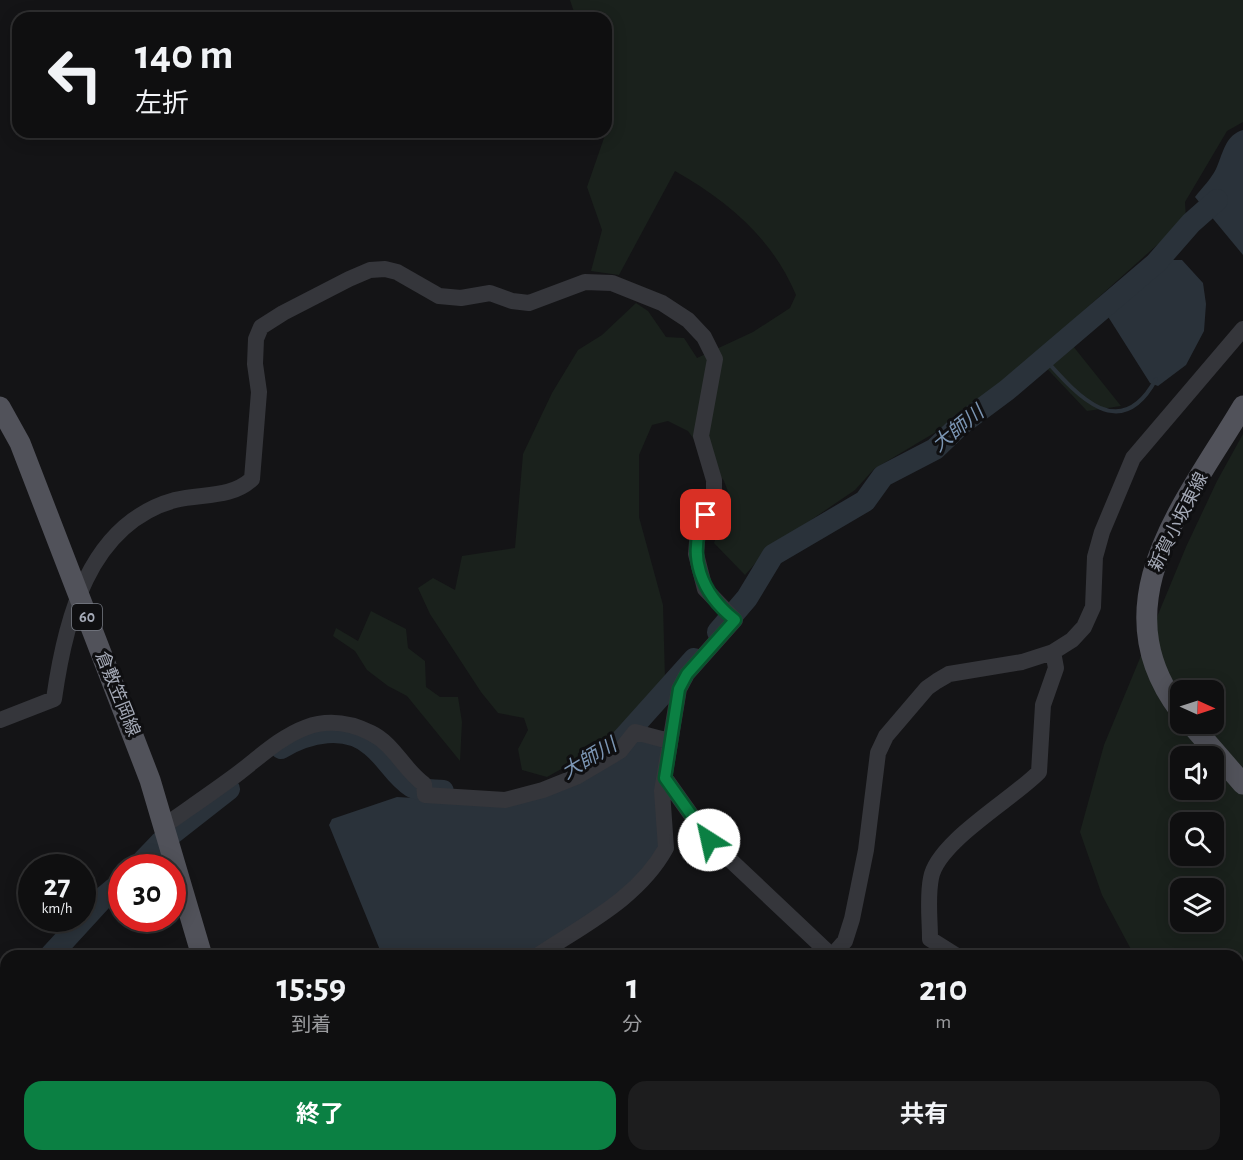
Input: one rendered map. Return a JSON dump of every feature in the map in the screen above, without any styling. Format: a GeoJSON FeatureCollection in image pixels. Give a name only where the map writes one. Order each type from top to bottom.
{"type":"FeatureCollection","features":[{"type":"Feature","properties":{"kind":"main road","name":"新賀小坂東線"},"geometry":{"type":"LineString","coordinates":[[1170,697],[1153,663],[1146,636],[1148,589],[1169,533],[1243,406]]}},
{"type":"Feature","properties":{"kind":"main road","name":"倉敷笠岡線"},"geometry":{"type":"LineString","coordinates":[[0,407],[20,443],[135,739],[167,833],[200,950]]}},
{"type":"Feature","properties":{"kind":"main road"},"geometry":{"type":"LineString","coordinates":[[1200,734],[1243,784]]}},
{"type":"Feature","properties":{"kind":"street"},"geometry":{"type":"LineString","coordinates":[[0,720],[54,699],[62,645],[79,596],[91,569],[107,543],[138,516],[154,506],[186,497],[221,495],[241,489],[252,479],[259,392],[255,364],[256,339],[261,327],[349,279],[370,270],[385,269],[397,272],[439,296],[461,298],[490,293],[512,301],[529,303],[585,282],[612,283],[662,303],[688,320],[704,337],[715,359],[701,436],[714,480],[714,501],[698,530],[696,554],[705,590],[730,616],[687,674],[679,689],[662,791],[666,849],[629,894],[546,950]]}},
{"type":"Feature","properties":{"kind":"street"},"geometry":{"type":"LineString","coordinates":[[837,950],[845,941],[852,919],[866,850],[878,753],[886,736],[927,688],[943,677],[1022,662],[1053,652],[1072,640],[1084,627],[1094,607],[1095,557],[1102,532],[1133,458],[1243,329]]}},
{"type":"Feature","properties":{"kind":"street"},"geometry":{"type":"LineString","coordinates":[[947,950],[930,939],[931,878],[941,857],[1039,772],[1041,715],[1056,668],[1053,652]]}},
{"type":"Feature","properties":{"kind":"street"},"geometry":{"type":"LineString","coordinates":[[167,833],[282,738],[310,725],[341,723],[372,734],[388,746],[425,790],[425,795],[479,798],[516,798],[578,776],[620,751],[635,732],[669,741]]}},
{"type":"Feature","properties":{"kind":"street"},"geometry":{"type":"LineString","coordinates":[[665,778],[709,840],[826,950]]}},
{"type":"Feature","properties":{"kind":"shaded area"},"geometry":{"type":"Polygon","coordinates":[[[570,0],[1243,0],[1243,122],[1227,131],[1185,202],[1186,219],[1061,331],[1121,406],[1087,411],[1036,357],[956,420],[874,469],[855,490],[767,550],[745,575],[714,543],[730,497],[724,481],[688,431],[668,421],[652,425],[639,455],[639,517],[663,605],[665,679],[613,740],[547,777],[522,770],[518,749],[528,730],[524,718],[498,713],[481,692],[430,614],[418,588],[433,578],[455,590],[462,556],[515,548],[523,454],[552,393],[578,350],[602,335],[636,303],[648,311],[666,337],[684,338],[697,358],[753,332],[790,308],[796,295],[774,256],[746,223],[713,195],[675,171],[619,275],[591,271],[602,230],[587,187],[604,138],[612,138],[612,12],[574,12],[570,0]]]}},
{"type":"Feature","properties":{"kind":"shaded area"},"geometry":{"type":"Polygon","coordinates":[[[1243,130],[1243,255],[1195,197],[1214,173],[1228,141],[1237,132],[1243,130]]]}},
{"type":"Feature","properties":{"kind":"shaded area"},"geometry":{"type":"Polygon","coordinates":[[[1171,260],[1182,260],[1203,283],[1206,304],[1204,331],[1186,365],[1158,386],[1150,383],[1107,315],[1171,260]]]}},
{"type":"Feature","properties":{"kind":"shaded area"},"geometry":{"type":"Polygon","coordinates":[[[1243,434],[1243,950],[1131,950],[1102,895],[1080,832],[1104,745],[1186,547],[1217,481],[1243,434]]]}},
{"type":"Feature","properties":{"kind":"shaded area"},"geometry":{"type":"Polygon","coordinates":[[[371,611],[406,629],[408,648],[425,661],[426,687],[440,697],[458,697],[462,722],[460,761],[407,696],[388,686],[367,670],[355,651],[333,636],[336,628],[358,641],[371,611]]]}},
{"type":"Feature","properties":{"kind":"shaded area"},"geometry":{"type":"Polygon","coordinates":[[[638,738],[665,743],[662,847],[618,899],[536,950],[380,950],[329,825],[332,819],[397,797],[503,803],[638,738]]]}},
{"type":"Feature","properties":{"kind":"waterway","name":"大師川"},"geometry":{"type":"LineString","coordinates":[[718,632],[747,598],[773,555],[865,501],[883,476],[935,449],[960,425],[1007,390],[1156,263],[1191,223],[1217,200]]}},
{"type":"Feature","properties":{"kind":"waterway"},"geometry":{"type":"LineString","coordinates":[[1044,358],[1084,398],[1098,407],[1113,411],[1128,409],[1142,399],[1156,379]]}},
{"type":"Feature","properties":{"kind":"waterway","name":"大師川"},"geometry":{"type":"LineString","coordinates":[[616,746],[694,659]]}},
{"type":"Feature","properties":{"kind":"waterway","name":"大師川"},"geometry":{"type":"LineString","coordinates":[[281,748],[315,734],[327,732],[351,734],[372,746],[414,788],[443,791]]}},
{"type":"Feature","properties":{"kind":"waterway","name":"大師川"},"geometry":{"type":"LineString","coordinates":[[149,854],[160,843],[229,789]]}},
{"type":"Feature","properties":{"kind":"waterway","name":"大師川"},"geometry":{"type":"LineString","coordinates":[[56,950],[108,894]]}},
{"type":"Feature","properties":{"kind":"route"},"geometry":{"type":"LineString","coordinates":[[706,515],[698,530],[696,554],[705,590],[735,620],[687,674],[679,689],[665,778],[709,840]]}}]}
